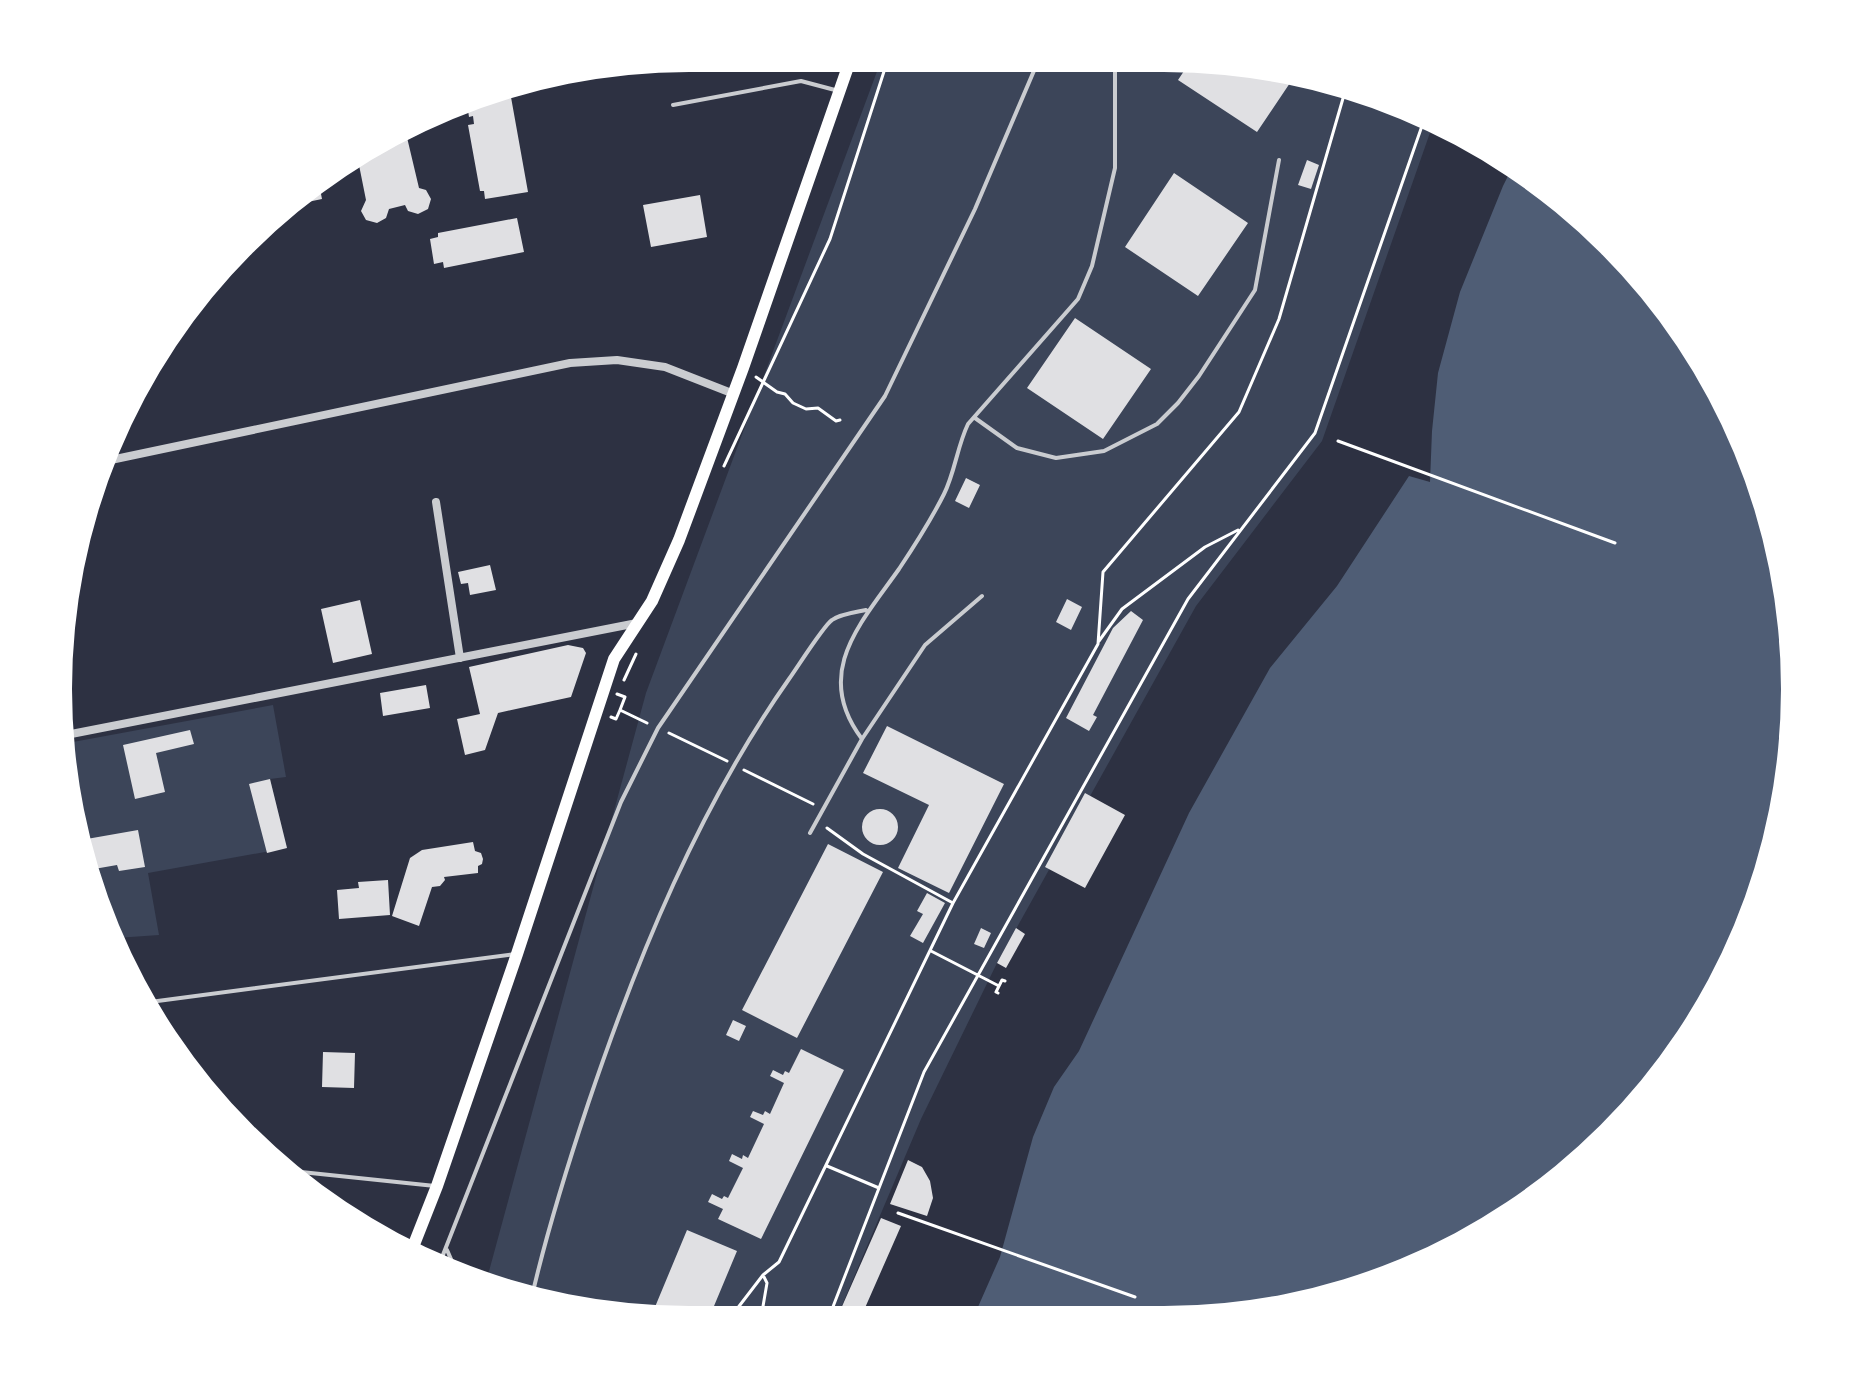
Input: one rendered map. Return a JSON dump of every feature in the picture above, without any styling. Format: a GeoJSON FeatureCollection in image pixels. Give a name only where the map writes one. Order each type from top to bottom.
{"type":"FeatureCollection","features":[{"type":"Feature","properties":{"kind":"main road"},"geometry":{"type":"LineString","coordinates":[[415,1242],[517,954],[614,659],[664,578],[734,394],[846,72]]}},
{"type":"Feature","properties":{"kind":"street"},"geometry":{"type":"LineString","coordinates":[[117,459],[570,363],[617,360],[665,367],[734,394]]}},
{"type":"Feature","properties":{"kind":"street"},"geometry":{"type":"LineString","coordinates":[[436,502],[460,658]]}},
{"type":"Feature","properties":{"kind":"street"},"geometry":{"type":"LineString","coordinates":[[73,734],[637,623]]}},
{"type":"Feature","properties":{"kind":"lane"},"geometry":{"type":"LineString","coordinates":[[443,1255],[621,802],[658,728],[885,396],[975,209],[1033,72]]}},
{"type":"Feature","properties":{"kind":"lane"},"geometry":{"type":"LineString","coordinates":[[862,739],[850,723],[843,699],[843,655],[852,635],[899,568],[946,492],[962,437],[1078,299],[1092,266],[1115,168],[1115,72]]}},
{"type":"Feature","properties":{"kind":"lane"},"geometry":{"type":"LineString","coordinates":[[673,105],[801,81],[840,91]]}},
{"type":"Feature","properties":{"kind":"lane"},"geometry":{"type":"LineString","coordinates":[[975,418],[1017,448],[1056,458],[1104,451],[1157,424],[1199,376],[1255,290],[1279,160]]}},
{"type":"Feature","properties":{"kind":"lane"},"geometry":{"type":"LineString","coordinates":[[810,833],[862,739],[925,645],[982,596]]}},
{"type":"Feature","properties":{"kind":"lane"},"geometry":{"type":"LineString","coordinates":[[534,1286],[578,1134],[616,1020],[671,890],[733,764],[831,620],[869,609]]}},
{"type":"Feature","properties":{"kind":"lane"},"geometry":{"type":"LineString","coordinates":[[157,1001],[517,954]]}},
{"type":"Feature","properties":{"kind":"lane"},"geometry":{"type":"LineString","coordinates":[[306,1172],[437,1186]]}},
{"type":"Feature","properties":{"kind":"lane"},"geometry":{"type":"LineString","coordinates":[[446,1248],[450,1258]]}},
{"type":"Feature","properties":{"kind":"path"},"geometry":{"type":"LineString","coordinates":[[724,466],[830,239],[884,72]]}},
{"type":"Feature","properties":{"kind":"path"},"geometry":{"type":"LineString","coordinates":[[1098,644],[1103,572],[1239,412],[1279,319],[1343,99]]}},
{"type":"Feature","properties":{"kind":"path"},"geometry":{"type":"LineString","coordinates":[[833,1306],[924,1072],[1188,599],[1315,433],[1421,129]]}},
{"type":"Feature","properties":{"kind":"path"},"geometry":{"type":"LineString","coordinates":[[743,368],[777,392],[785,394],[793,403],[806,409],[818,408],[836,421],[840,420]]}},
{"type":"Feature","properties":{"kind":"path"},"geometry":{"type":"LineString","coordinates":[[1338,441],[1615,543]]}},
{"type":"Feature","properties":{"kind":"path"},"geometry":{"type":"LineString","coordinates":[[739,1306],[763,1275],[779,1262],[953,903],[1098,644],[1122,609],[1205,547],[1242,528]]}},
{"type":"Feature","properties":{"kind":"path"},"geometry":{"type":"LineString","coordinates":[[610,708],[608,716],[616,719],[625,697],[617,694],[638,649]]}},
{"type":"Feature","properties":{"kind":"path"},"geometry":{"type":"LineString","coordinates":[[620,710],[647,723]]}},
{"type":"Feature","properties":{"kind":"path"},"geometry":{"type":"LineString","coordinates":[[806,801],[823,809],[824,826],[837,836],[863,854],[953,903]]}},
{"type":"Feature","properties":{"kind":"path"},"geometry":{"type":"LineString","coordinates":[[930,950],[999,986]]}},
{"type":"Feature","properties":{"kind":"path"},"geometry":{"type":"LineString","coordinates":[[998,993],[1002,980],[1005,981]]}},
{"type":"Feature","properties":{"kind":"path"},"geometry":{"type":"LineString","coordinates":[[827,1166],[879,1188]]}},
{"type":"Feature","properties":{"kind":"path"},"geometry":{"type":"LineString","coordinates":[[898,1213],[1135,1297]]}},
{"type":"Feature","properties":{"kind":"path"},"geometry":{"type":"LineString","coordinates":[[763,1275],[767,1283],[763,1306]]}},
{"type":"Feature","properties":{"kind":"shaded area"},"geometry":{"type":"Polygon","coordinates":[[[877,72],[1164,72],[1245,77],[1324,93],[1430,133],[1322,441],[1196,606],[997,963],[921,1119],[842,1306],[649,1305],[569,1294],[489,1272],[646,693],[877,72]]]}},
{"type":"Feature","properties":{"kind":"shaded area"},"geometry":{"type":"Polygon","coordinates":[[[1508,177],[1571,225],[1628,282],[1653,313],[1677,346],[1717,416],[1734,453],[1760,529],[1776,608],[1780,649],[1780,729],[1776,770],[1760,849],[1734,925],[1717,962],[1677,1032],[1628,1096],[1600,1125],[1571,1153],[1507,1202],[1437,1242],[1400,1259],[1324,1285],[1245,1301],[1164,1306],[978,1306],[1000,1257],[1033,1137],[1054,1087],[1079,1051],[1189,813],[1270,668],[1337,586],[1409,476],[1430,482],[1438,373],[1460,292],[1508,177]]]}},
{"type":"Feature","properties":{"kind":"shaded area"},"geometry":{"type":"Polygon","coordinates":[[[273,705],[286,777],[270,779],[287,848],[148,873],[159,935],[125,937],[93,849],[74,742],[273,705]]]}},
{"type":"Feature","properties":{"kind":"building"},"geometry":{"type":"Polygon","coordinates":[[[1183,72],[1204,73],[1289,85],[1257,132],[1178,80],[1183,72]]]}},
{"type":"Feature","properties":{"kind":"building"},"geometry":{"type":"Polygon","coordinates":[[[511,99],[528,192],[485,199],[484,191],[480,191],[468,125],[474,124],[473,116],[469,117],[468,113],[511,99]]]}},
{"type":"Feature","properties":{"kind":"building"},"geometry":{"type":"Polygon","coordinates":[[[408,140],[419,188],[426,190],[431,199],[428,209],[418,214],[408,211],[405,205],[389,209],[386,218],[377,223],[366,220],[361,211],[366,200],[360,168],[408,140]]]}},
{"type":"Feature","properties":{"kind":"building"},"geometry":{"type":"Polygon","coordinates":[[[1307,160],[1319,165],[1311,189],[1298,185],[1307,160]]]}},
{"type":"Feature","properties":{"kind":"building"},"geometry":{"type":"Polygon","coordinates":[[[1174,173],[1248,223],[1198,296],[1125,247],[1174,173]]]}},
{"type":"Feature","properties":{"kind":"building"},"geometry":{"type":"Polygon","coordinates":[[[700,195],[707,237],[651,247],[643,205],[700,195]]]}},
{"type":"Feature","properties":{"kind":"building"},"geometry":{"type":"Polygon","coordinates":[[[517,218],[524,252],[444,268],[443,262],[434,264],[430,239],[438,237],[438,233],[517,218]]]}},
{"type":"Feature","properties":{"kind":"building"},"geometry":{"type":"Polygon","coordinates":[[[1075,318],[1151,369],[1103,439],[1027,388],[1075,318]]]}},
{"type":"Feature","properties":{"kind":"building"},"geometry":{"type":"Polygon","coordinates":[[[966,478],[980,485],[969,508],[955,501],[966,478]]]}},
{"type":"Feature","properties":{"kind":"building"},"geometry":{"type":"Polygon","coordinates":[[[490,565],[496,590],[470,595],[468,583],[461,584],[458,572],[490,565]]]}},
{"type":"Feature","properties":{"kind":"building"},"geometry":{"type":"Polygon","coordinates":[[[1067,599],[1082,607],[1071,630],[1056,622],[1067,599]]]}},
{"type":"Feature","properties":{"kind":"building"},"geometry":{"type":"Polygon","coordinates":[[[360,600],[372,654],[333,663],[321,609],[360,600]]]}},
{"type":"Feature","properties":{"kind":"building"},"geometry":{"type":"Polygon","coordinates":[[[1131,611],[1143,620],[1093,715],[1097,717],[1089,731],[1066,718],[1113,628],[1131,611]]]}},
{"type":"Feature","properties":{"kind":"building"},"geometry":{"type":"Polygon","coordinates":[[[568,645],[583,648],[586,653],[571,697],[498,713],[485,750],[465,755],[457,719],[480,714],[469,667],[568,645]]]}},
{"type":"Feature","properties":{"kind":"building"},"geometry":{"type":"Polygon","coordinates":[[[426,685],[430,708],[383,716],[380,693],[426,685]]]}},
{"type":"Feature","properties":{"kind":"building"},"geometry":{"type":"Polygon","coordinates":[[[887,726],[1004,784],[949,893],[898,868],[929,805],[863,773],[887,726]]]}},
{"type":"Feature","properties":{"kind":"building"},"geometry":{"type":"Polygon","coordinates":[[[190,730],[194,744],[156,753],[165,792],[135,799],[123,745],[190,730]]]}},
{"type":"Feature","properties":{"kind":"building"},"geometry":{"type":"Polygon","coordinates":[[[270,779],[287,848],[267,853],[249,784],[270,779]]]}},
{"type":"Feature","properties":{"kind":"building"},"geometry":{"type":"Polygon","coordinates":[[[1085,793],[1125,815],[1085,888],[1045,867],[1085,793]]]}},
{"type":"Feature","properties":{"kind":"building"},"geometry":{"type":"Polygon","coordinates":[[[880,809],[892,815],[898,827],[892,839],[880,845],[868,839],[862,827],[868,815],[880,809]]]}},
{"type":"Feature","properties":{"kind":"building"},"geometry":{"type":"Polygon","coordinates":[[[138,830],[145,867],[119,871],[117,865],[99,868],[91,838],[138,830]]]}},
{"type":"Feature","properties":{"kind":"building"},"geometry":{"type":"Polygon","coordinates":[[[473,842],[475,851],[481,853],[483,859],[478,873],[444,877],[440,886],[432,887],[419,926],[392,916],[410,858],[422,850],[473,842]]]}},
{"type":"Feature","properties":{"kind":"building"},"geometry":{"type":"Polygon","coordinates":[[[828,844],[883,872],[797,1038],[742,1010],[828,844]]]}},
{"type":"Feature","properties":{"kind":"building"},"geometry":{"type":"Polygon","coordinates":[[[388,880],[390,915],[339,919],[337,890],[359,888],[358,882],[388,880]]]}},
{"type":"Feature","properties":{"kind":"building"},"geometry":{"type":"Polygon","coordinates":[[[927,893],[945,903],[923,943],[910,936],[923,914],[917,911],[927,893]]]}},
{"type":"Feature","properties":{"kind":"building"},"geometry":{"type":"Polygon","coordinates":[[[981,928],[991,933],[984,948],[974,944],[981,928]]]}},
{"type":"Feature","properties":{"kind":"building"},"geometry":{"type":"Polygon","coordinates":[[[1016,928],[1025,934],[1006,968],[997,963],[1016,928]]]}},
{"type":"Feature","properties":{"kind":"building"},"geometry":{"type":"Polygon","coordinates":[[[733,1020],[746,1026],[739,1041],[726,1035],[733,1020]]]}},
{"type":"Feature","properties":{"kind":"building"},"geometry":{"type":"Polygon","coordinates":[[[801,1049],[844,1070],[761,1239],[718,1219],[723,1209],[708,1202],[712,1194],[722,1199],[724,1196],[728,1198],[743,1168],[729,1161],[732,1154],[742,1159],[743,1155],[748,1158],[764,1124],[750,1117],[753,1111],[770,1114],[784,1083],[770,1076],[773,1070],[783,1075],[785,1071],[789,1073],[801,1049]]]}},
{"type":"Feature","properties":{"kind":"building"},"geometry":{"type":"Polygon","coordinates":[[[323,1052],[355,1053],[354,1088],[322,1087],[323,1052]]]}},
{"type":"Feature","properties":{"kind":"building"},"geometry":{"type":"Polygon","coordinates":[[[908,1160],[922,1167],[930,1181],[933,1198],[927,1216],[890,1204],[908,1160]]]}},
{"type":"Feature","properties":{"kind":"building"},"geometry":{"type":"Polygon","coordinates":[[[881,1218],[901,1226],[866,1306],[842,1306],[881,1218]]]}},
{"type":"Feature","properties":{"kind":"building"},"geometry":{"type":"Polygon","coordinates":[[[687,1230],[737,1251],[714,1306],[656,1305],[687,1230]]]}}]}
